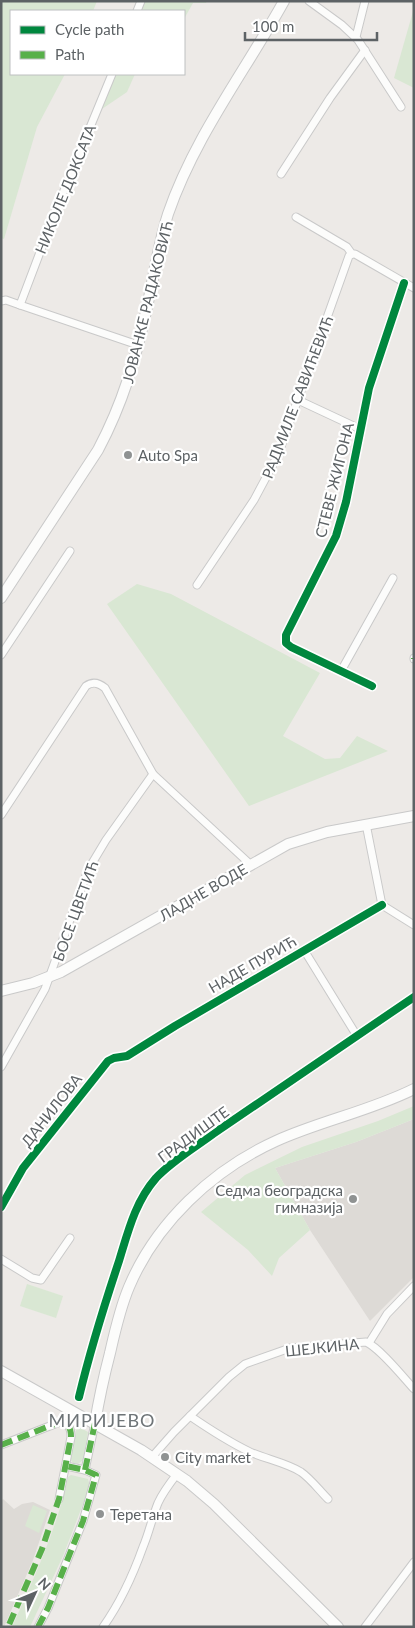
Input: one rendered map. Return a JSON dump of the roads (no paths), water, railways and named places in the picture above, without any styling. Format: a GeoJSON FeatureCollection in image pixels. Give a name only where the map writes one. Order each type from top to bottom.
{"type":"FeatureCollection","features":[{"type":"Feature","properties":{"kind":"main road","name":"ЈОВАНКЕ РАДАКОВИЋ"},"geometry":{"type":"LineString","coordinates":[[1,598],[104,440],[126,387],[138,345],[159,245],[182,177],[204,133],[284,1]]}},
{"type":"Feature","properties":{"kind":"main road","name":"ЛАДНЕ ВОДЕ"},"geometry":{"type":"LineString","coordinates":[[1,992],[50,977],[295,841],[366,824],[414,816]]}},
{"type":"Feature","properties":{"kind":"main road"},"geometry":{"type":"LineString","coordinates":[[95,1423],[114,1334],[128,1289],[148,1251],[173,1217],[216,1178],[258,1150],[294,1134],[414,1089]]}},
{"type":"Feature","properties":{"kind":"main road"},"geometry":{"type":"LineString","coordinates":[[1,1371],[152,1457],[201,1492],[338,1627]]}},
{"type":"Feature","properties":{"kind":"street"},"geometry":{"type":"LineString","coordinates":[[309,1],[356,37],[401,108]]}},
{"type":"Feature","properties":{"kind":"street"},"geometry":{"type":"LineString","coordinates":[[356,37],[365,1]]}},
{"type":"Feature","properties":{"kind":"street"},"geometry":{"type":"LineString","coordinates":[[281,174],[330,98],[365,50]]}},
{"type":"Feature","properties":{"kind":"street","name":"НИКОЛЕ ДОКСАТА"},"geometry":{"type":"LineString","coordinates":[[20,304],[112,75]]}},
{"type":"Feature","properties":{"kind":"street"},"geometry":{"type":"LineString","coordinates":[[296,217],[347,247],[352,254],[414,288]]}},
{"type":"Feature","properties":{"kind":"street","name":"РАДМИЛЕ САВИЋЕВИЋ"},"geometry":{"type":"LineString","coordinates":[[197,584],[254,500],[278,456],[349,256],[352,254]]}},
{"type":"Feature","properties":{"kind":"street","name":"СТЕВЕ ЖИГОНА"},"geometry":{"type":"LineString","coordinates":[[372,686],[291,647],[286,643],[285,639],[336,536],[346,502],[360,429],[377,361],[404,282]]}},
{"type":"Feature","properties":{"kind":"street"},"geometry":{"type":"LineString","coordinates":[[1,301],[6,300],[20,304],[138,345]]}},
{"type":"Feature","properties":{"kind":"street","name":"СТЕВЕ ЖИГОНА"},"geometry":{"type":"LineString","coordinates":[[298,400],[360,429]]}},
{"type":"Feature","properties":{"kind":"street"},"geometry":{"type":"LineString","coordinates":[[1,655],[70,551]]}},
{"type":"Feature","properties":{"kind":"street"},"geometry":{"type":"LineString","coordinates":[[341,671],[393,578]]}},
{"type":"Feature","properties":{"kind":"street"},"geometry":{"type":"LineString","coordinates":[[1,815],[86,686],[95,683],[105,688],[153,774],[251,865]]}},
{"type":"Feature","properties":{"kind":"street","name":"БОСЕ ЦВЕТИЋ"},"geometry":{"type":"LineString","coordinates":[[1,1067],[20,1036],[50,977],[88,870],[106,840],[153,774]]}},
{"type":"Feature","properties":{"kind":"street"},"geometry":{"type":"LineString","coordinates":[[366,824],[382,905],[414,925]]}},
{"type":"Feature","properties":{"kind":"street","name":"НАДЕ ПУРИЋ"},"geometry":{"type":"LineString","coordinates":[[138,1049],[174,1026],[382,905]]}},
{"type":"Feature","properties":{"kind":"street"},"geometry":{"type":"LineString","coordinates":[[304,950],[357,1036]]}},
{"type":"Feature","properties":{"kind":"street","name":"ГРАДИШТЕ"},"geometry":{"type":"LineString","coordinates":[[79,1396],[96,1330],[128,1228],[150,1186],[164,1171],[184,1155],[414,997]]}},
{"type":"Feature","properties":{"kind":"street","name":"ДАНИЛОВА"},"geometry":{"type":"LineString","coordinates":[[1,1207],[23,1168],[105,1064],[111,1059],[127,1056],[138,1049]]}},
{"type":"Feature","properties":{"kind":"street"},"geometry":{"type":"LineString","coordinates":[[1,1259],[32,1278],[41,1280],[70,1238]]}},
{"type":"Feature","properties":{"kind":"street","name":"ШЕЈКИНА"},"geometry":{"type":"LineString","coordinates":[[152,1457],[237,1369],[257,1359],[290,1348],[356,1342],[369,1343],[387,1314],[414,1286]]}},
{"type":"Feature","properties":{"kind":"street"},"geometry":{"type":"LineString","coordinates":[[369,1343],[414,1389]]}},
{"type":"Feature","properties":{"kind":"street"},"geometry":{"type":"LineString","coordinates":[[190,1416],[227,1440],[250,1452],[293,1467],[309,1478],[328,1499]]}},
{"type":"Feature","properties":{"kind":"street"},"geometry":{"type":"LineString","coordinates":[[1,1445],[60,1422],[65,1423],[69,1427],[71,1437],[59,1499]]}},
{"type":"Feature","properties":{"kind":"street"},"geometry":{"type":"LineString","coordinates":[[85,1470],[95,1423]]}},
{"type":"Feature","properties":{"kind":"street"},"geometry":{"type":"LineString","coordinates":[[38,1627],[48,1608],[83,1521],[96,1475],[85,1470],[66,1466]]}},
{"type":"Feature","properties":{"kind":"street"},"geometry":{"type":"LineString","coordinates":[[103,1627],[112,1614],[131,1577],[143,1549],[158,1503],[177,1474]]}},
{"type":"Feature","properties":{"kind":"street"},"geometry":{"type":"LineString","coordinates":[[365,1627],[414,1562]]}},
{"type":"Feature","properties":{"kind":"place","name":"Auto Spa"},"geometry":{"type":"Point","coordinates":[128,455]}},
{"type":"Feature","properties":{"kind":"place","name":"Седма београдска гимназија"},"geometry":{"type":"Point","coordinates":[353,1199]}},
{"type":"Feature","properties":{"kind":"place","name":"City market"},"geometry":{"type":"Point","coordinates":[165,1457]}},
{"type":"Feature","properties":{"kind":"place","name":"Теретана"},"geometry":{"type":"Point","coordinates":[100,1514]}},
{"type":"Feature","properties":{"kind":"district","name":"МИРИЈЕВО"},"geometry":{"type":"Point","coordinates":[102,1420]}}]}
